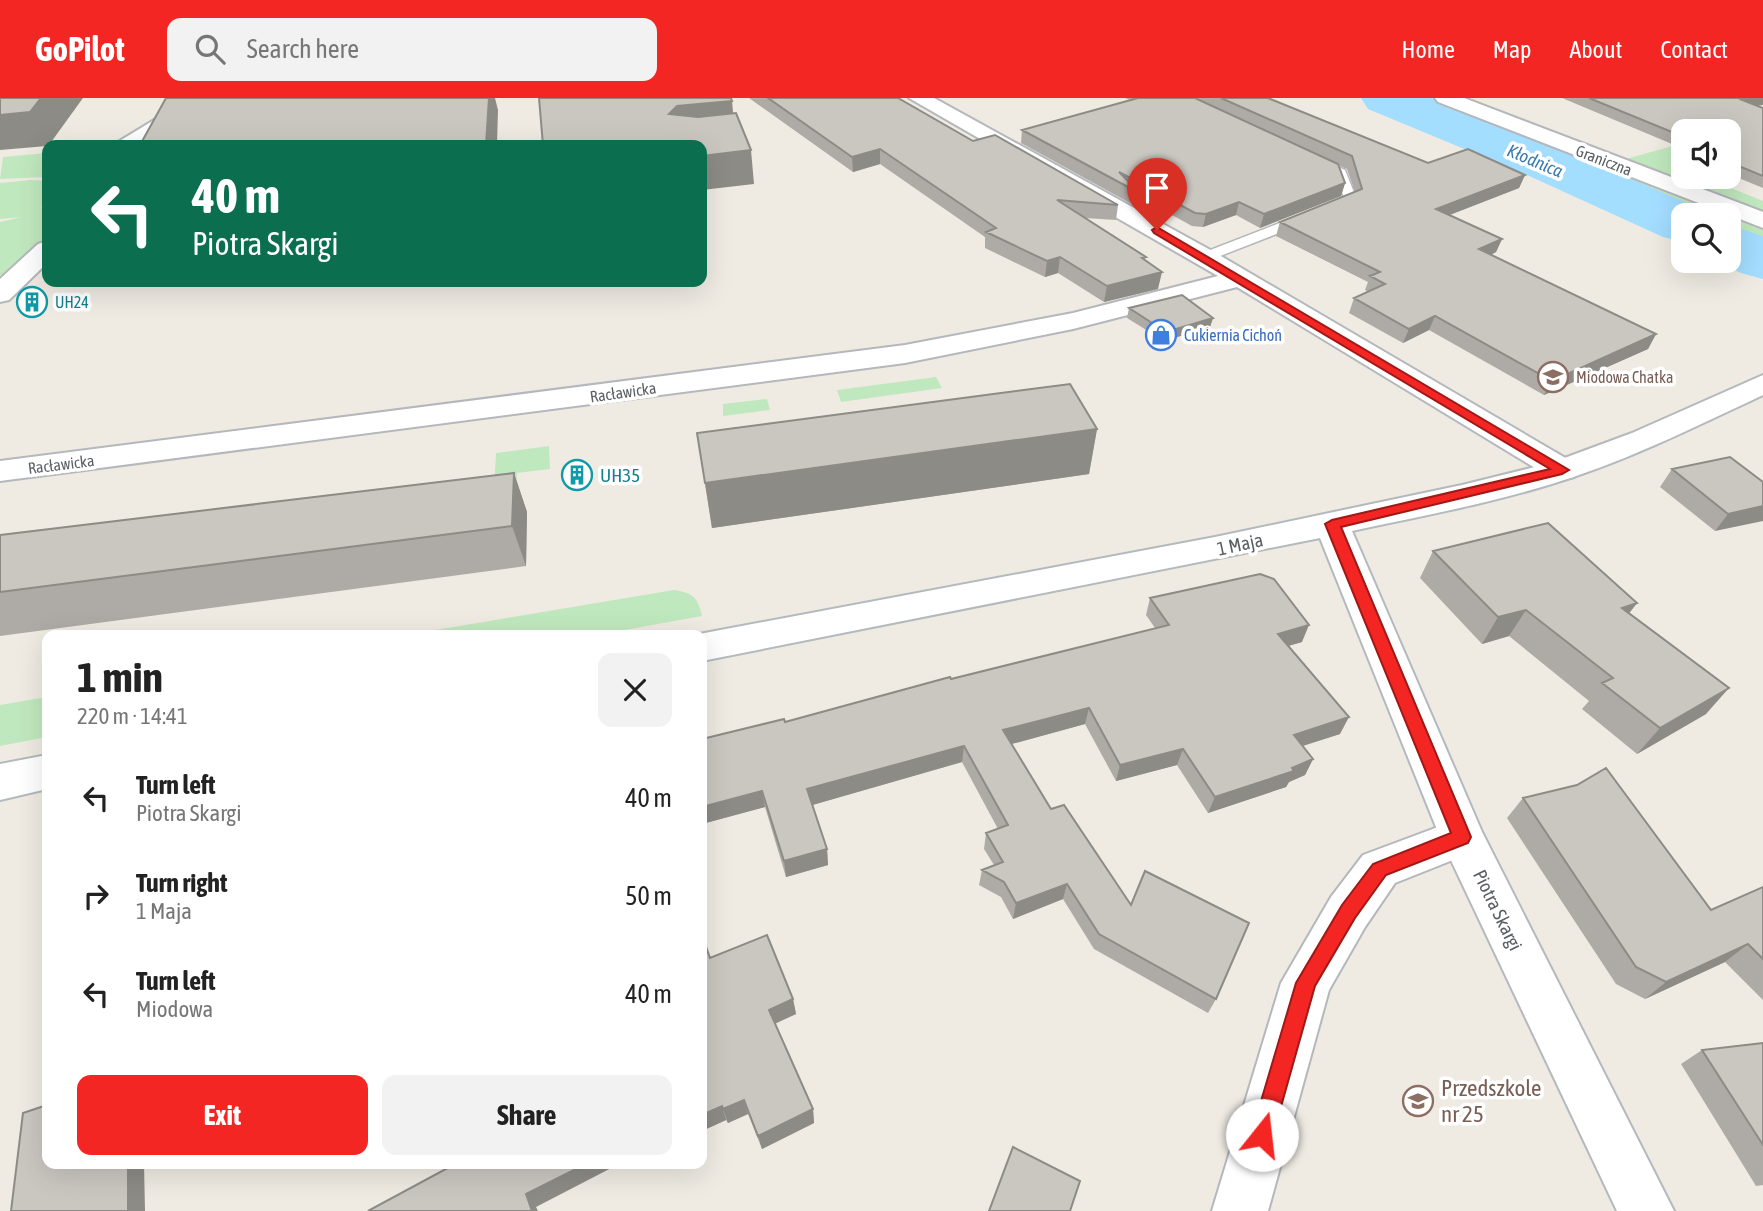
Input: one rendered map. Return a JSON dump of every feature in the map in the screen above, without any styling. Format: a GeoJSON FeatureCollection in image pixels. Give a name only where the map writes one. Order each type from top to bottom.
{"type":"FeatureCollection","features":[{"type":"Feature","properties":{"kind":"street"},"geometry":{"type":"LineString","coordinates":[[919,98],[1205,257],[1562,470]]}},
{"type":"Feature","properties":{"kind":"street","name":"Graniczna"},"geometry":{"type":"LineString","coordinates":[[1445,98],[1763,221]]}},
{"type":"Feature","properties":{"kind":"street"},"geometry":{"type":"LineString","coordinates":[[134,140],[174,120],[218,112]]}},
{"type":"Feature","properties":{"kind":"street"},"geometry":{"type":"LineString","coordinates":[[0,295],[42,254]]}},
{"type":"Feature","properties":{"kind":"street","name":"Racławicka"},"geometry":{"type":"LineString","coordinates":[[0,471],[905,354],[1003,338],[1095,317],[1240,278]]}},
{"type":"Feature","properties":{"kind":"street","name":"1 Maja"},"geometry":{"type":"LineString","coordinates":[[707,646],[1332,524],[1562,470],[1643,440],[1759,391]]}},
{"type":"Feature","properties":{"kind":"street","name":"Piotra Skargi"},"geometry":{"type":"LineString","coordinates":[[1332,524],[1462,837],[1646,1211]]}},
{"type":"Feature","properties":{"kind":"street"},"geometry":{"type":"LineString","coordinates":[[0,782],[42,773]]}},
{"type":"Feature","properties":{"kind":"street"},"geometry":{"type":"LineString","coordinates":[[1240,1211],[1306,983],[1313,971],[1379,869],[1462,837]]}},
{"type":"Feature","properties":{"kind":"lane"},"geometry":{"type":"LineString","coordinates":[[1205,257],[1351,200],[1341,173],[1303,155]]}},
{"type":"Feature","properties":{"kind":"green space"},"geometry":{"type":"Polygon","coordinates":[[[1391,98],[1431,98],[1701,203],[1671,203],[1671,218],[1391,98]]]}},
{"type":"Feature","properties":{"kind":"green space"},"geometry":{"type":"Polygon","coordinates":[[[1671,146],[1671,176],[1626,159],[1671,146]]]}},
{"type":"Feature","properties":{"kind":"green space"},"geometry":{"type":"Polygon","coordinates":[[[42,153],[42,177],[0,179],[3,157],[42,153]]]}},
{"type":"Feature","properties":{"kind":"green space"},"geometry":{"type":"Polygon","coordinates":[[[42,181],[42,242],[9,275],[0,275],[0,222],[21,217],[0,219],[0,183],[42,181]]]}},
{"type":"Feature","properties":{"kind":"green space"},"geometry":{"type":"Polygon","coordinates":[[[1705,189],[1734,189],[1763,201],[1763,211],[1705,189]]]}},
{"type":"Feature","properties":{"kind":"green space"},"geometry":{"type":"Polygon","coordinates":[[[1741,218],[1763,227],[1763,257],[1741,247],[1741,218]]]}},
{"type":"Feature","properties":{"kind":"green space"},"geometry":{"type":"Polygon","coordinates":[[[936,377],[942,388],[841,402],[837,390],[936,377]]]}},
{"type":"Feature","properties":{"kind":"green space"},"geometry":{"type":"Polygon","coordinates":[[[767,399],[770,410],[723,416],[723,404],[767,399]]]}},
{"type":"Feature","properties":{"kind":"green space"},"geometry":{"type":"Polygon","coordinates":[[[549,446],[550,469],[517,473],[516,497],[494,490],[496,453],[549,446]]]}},
{"type":"Feature","properties":{"kind":"green space"},"geometry":{"type":"Polygon","coordinates":[[[674,590],[694,597],[702,616],[625,630],[436,630],[674,590]]]}},
{"type":"Feature","properties":{"kind":"green space"},"geometry":{"type":"Polygon","coordinates":[[[42,698],[42,738],[0,746],[0,705],[42,698]]]}},
{"type":"Feature","properties":{"kind":"building"},"geometry":{"type":"Polygon","coordinates":[[[0,98],[41,98],[30,112],[0,115],[0,98]]]}},
{"type":"Feature","properties":{"kind":"building"},"geometry":{"type":"Polygon","coordinates":[[[166,98],[489,98],[486,140],[143,140],[166,98]]]}},
{"type":"Feature","properties":{"kind":"building"},"geometry":{"type":"Polygon","coordinates":[[[539,98],[731,98],[732,101],[677,106],[669,114],[698,117],[736,113],[751,150],[707,155],[707,140],[543,140],[539,98]]]}},
{"type":"Feature","properties":{"kind":"building"},"geometry":{"type":"Polygon","coordinates":[[[768,98],[898,98],[973,141],[995,135],[1118,205],[1057,200],[1146,257],[1142,258],[1162,272],[1107,286],[1060,257],[1047,261],[986,232],[996,228],[880,149],[852,157],[768,98]]]}},
{"type":"Feature","properties":{"kind":"building"},"geometry":{"type":"Polygon","coordinates":[[[1138,98],[1195,98],[1338,164],[1345,183],[1264,214],[1239,202],[1206,214],[1195,213],[1119,172],[1141,194],[1022,130],[1138,98]]]}},
{"type":"Feature","properties":{"kind":"building"},"geometry":{"type":"Polygon","coordinates":[[[1221,98],[1268,98],[1428,163],[1468,149],[1525,175],[1436,209],[1502,239],[1479,249],[1656,334],[1552,381],[1435,316],[1409,329],[1354,298],[1385,284],[1370,276],[1380,272],[1280,222],[1362,189],[1352,156],[1221,98]]]}},
{"type":"Feature","properties":{"kind":"building"},"geometry":{"type":"Polygon","coordinates":[[[1589,98],[1754,98],[1742,100],[1763,108],[1763,176],[1741,167],[1741,119],[1671,119],[1671,132],[1589,98]]]}},
{"type":"Feature","properties":{"kind":"building"},"geometry":{"type":"Polygon","coordinates":[[[1182,295],[1213,318],[1166,332],[1129,308],[1182,295]]]}},
{"type":"Feature","properties":{"kind":"building"},"geometry":{"type":"Polygon","coordinates":[[[1070,384],[1097,429],[705,483],[697,433],[1070,384]]]}},
{"type":"Feature","properties":{"kind":"building"},"geometry":{"type":"Polygon","coordinates":[[[1730,457],[1763,482],[1763,506],[1728,514],[1672,469],[1730,457]]]}},
{"type":"Feature","properties":{"kind":"building"},"geometry":{"type":"Polygon","coordinates":[[[514,473],[512,526],[0,592],[0,535],[514,473]]]}},
{"type":"Feature","properties":{"kind":"building"},"geometry":{"type":"Polygon","coordinates":[[[1548,523],[1637,603],[1622,608],[1729,688],[1660,728],[1602,683],[1613,678],[1526,610],[1498,617],[1433,551],[1548,523]]]}},
{"type":"Feature","properties":{"kind":"building"},"geometry":{"type":"Polygon","coordinates":[[[1260,574],[1274,579],[1309,625],[1278,634],[1349,717],[1294,735],[1313,759],[1292,768],[1294,771],[1215,797],[1183,749],[1120,765],[1089,708],[1003,730],[1051,809],[1064,805],[1131,905],[1145,871],[1249,923],[1216,999],[1099,934],[1067,884],[1016,903],[1004,882],[982,870],[1003,862],[986,833],[1008,825],[964,746],[807,789],[827,849],[784,861],[762,791],[707,806],[707,738],[784,719],[785,722],[950,677],[951,679],[1169,625],[1150,598],[1260,574]]]}},
{"type":"Feature","properties":{"kind":"building"},"geometry":{"type":"Polygon","coordinates":[[[1606,768],[1711,910],[1763,887],[1763,959],[1748,944],[1666,982],[1636,967],[1523,798],[1577,785],[1606,768]]]}},
{"type":"Feature","properties":{"kind":"building"},"geometry":{"type":"Polygon","coordinates":[[[767,935],[793,999],[769,1010],[813,1109],[758,1136],[744,1100],[723,1109],[722,1106],[707,1113],[707,949],[710,958],[767,935]]]}},
{"type":"Feature","properties":{"kind":"building"},"geometry":{"type":"Polygon","coordinates":[[[1763,1043],[1763,1145],[1702,1050],[1763,1043]]]}},
{"type":"Feature","properties":{"kind":"building"},"geometry":{"type":"Polygon","coordinates":[[[42,1107],[42,1169],[128,1169],[128,1211],[11,1211],[23,1113],[42,1107]]]}},
{"type":"Feature","properties":{"kind":"building"},"geometry":{"type":"Polygon","coordinates":[[[1013,1147],[1080,1181],[1070,1211],[989,1211],[1013,1147]]]}},
{"type":"Feature","properties":{"kind":"building"},"geometry":{"type":"Polygon","coordinates":[[[446,1169],[576,1169],[526,1194],[532,1211],[368,1211],[446,1169]]]}},
{"type":"Feature","properties":{"kind":"waterway","name":"Kłodnica"},"geometry":{"type":"LineString","coordinates":[[1386,98],[1547,163],[1671,218]]}},
{"type":"Feature","properties":{"kind":"waterway","name":"Kłodnica"},"geometry":{"type":"LineString","coordinates":[[1741,250],[1763,260]]}},
{"type":"Feature","properties":{"kind":"place","name":"UH24"},"geometry":{"type":"Point","coordinates":[32,302]}},
{"type":"Feature","properties":{"kind":"place","name":"Cukiernia Cichoń"},"geometry":{"type":"Point","coordinates":[1161,335]}},
{"type":"Feature","properties":{"kind":"place","name":"Miodowa Chatka"},"geometry":{"type":"Point","coordinates":[1553,377]}},
{"type":"Feature","properties":{"kind":"place","name":"UH35"},"geometry":{"type":"Point","coordinates":[577,475]}},
{"type":"Feature","properties":{"kind":"place","name":"Przedszkole nr 25"},"geometry":{"type":"Point","coordinates":[1418,1101]}},
{"type":"Feature","properties":{"kind":"route"},"geometry":{"type":"LineString","coordinates":[[1157,230],[1562,470],[1462,496],[1332,524],[1462,837],[1379,869],[1349,912],[1306,983],[1262,1135]]}}]}
